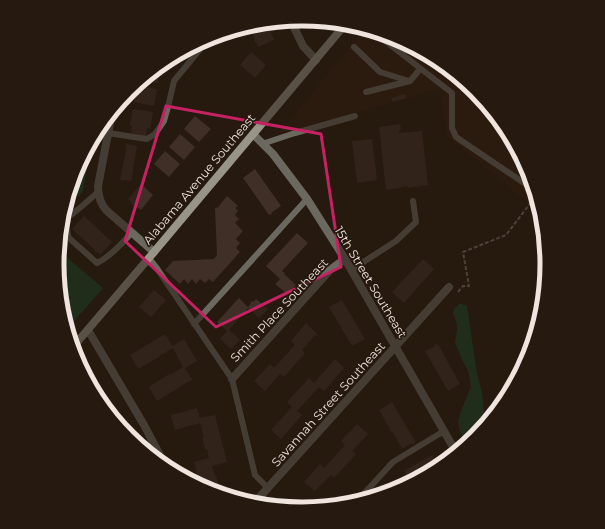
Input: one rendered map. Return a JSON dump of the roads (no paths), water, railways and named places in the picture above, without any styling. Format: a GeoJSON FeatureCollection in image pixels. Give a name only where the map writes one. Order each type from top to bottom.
{"type":"FeatureCollection","features":[{"type":"Feature","properties":{"kind":"main road","name":"Alabama Avenue Southeast"},"geometry":{"type":"LineString","coordinates":[[77,342],[341,29]]}},
{"type":"Feature","properties":{"kind":"street"},"geometry":{"type":"LineString","coordinates":[[294,27],[303,46],[316,60]]}},
{"type":"Feature","properties":{"kind":"street"},"geometry":{"type":"LineString","coordinates":[[110,123],[98,186],[100,202],[132,232],[151,255]]}},
{"type":"Feature","properties":{"kind":"street","name":"15th Street Southeast"},"geometry":{"type":"LineString","coordinates":[[253,134],[273,154],[307,199],[345,259],[454,449]]}},
{"type":"Feature","properties":{"kind":"street","name":"Smith Place Southeast"},"geometry":{"type":"LineString","coordinates":[[232,379],[330,270],[345,259]]}},
{"type":"Feature","properties":{"kind":"street","name":"Savannah Street Southeast"},"geometry":{"type":"LineString","coordinates":[[260,499],[449,287]]}},
{"type":"Feature","properties":{"kind":"street"},"geometry":{"type":"LineString","coordinates":[[88,330],[161,457]]}},
{"type":"Feature","properties":{"kind":"lane"},"geometry":{"type":"LineString","coordinates":[[383,40],[452,93],[452,128],[456,136],[527,186]]}},
{"type":"Feature","properties":{"kind":"lane"},"geometry":{"type":"LineString","coordinates":[[354,47],[380,72],[409,81]]}},
{"type":"Feature","properties":{"kind":"lane"},"geometry":{"type":"LineString","coordinates":[[108,133],[147,139],[155,134],[164,121],[174,81],[200,50]]}},
{"type":"Feature","properties":{"kind":"lane"},"geometry":{"type":"LineString","coordinates":[[366,92],[409,81],[420,69]]}},
{"type":"Feature","properties":{"kind":"lane"},"geometry":{"type":"LineString","coordinates":[[262,144],[356,116]]}},
{"type":"Feature","properties":{"kind":"lane"},"geometry":{"type":"LineString","coordinates":[[69,216],[98,192]]}},
{"type":"Feature","properties":{"kind":"lane"},"geometry":{"type":"LineString","coordinates":[[194,324],[307,199]]}},
{"type":"Feature","properties":{"kind":"lane"},"geometry":{"type":"LineString","coordinates":[[351,270],[396,241],[416,222],[413,201]]}},
{"type":"Feature","properties":{"kind":"lane"},"geometry":{"type":"LineString","coordinates":[[67,230],[69,238],[97,263],[104,260],[120,246],[132,232]]}},
{"type":"Feature","properties":{"kind":"lane"},"geometry":{"type":"LineString","coordinates":[[151,255],[156,268],[232,379],[255,475],[268,488]]}},
{"type":"Feature","properties":{"kind":"lane"},"geometry":{"type":"LineString","coordinates":[[363,495],[393,462],[444,431]]}},
{"type":"Feature","properties":{"kind":"lane"},"geometry":{"type":"LineString","coordinates":[[150,448],[155,445]]}}]}
